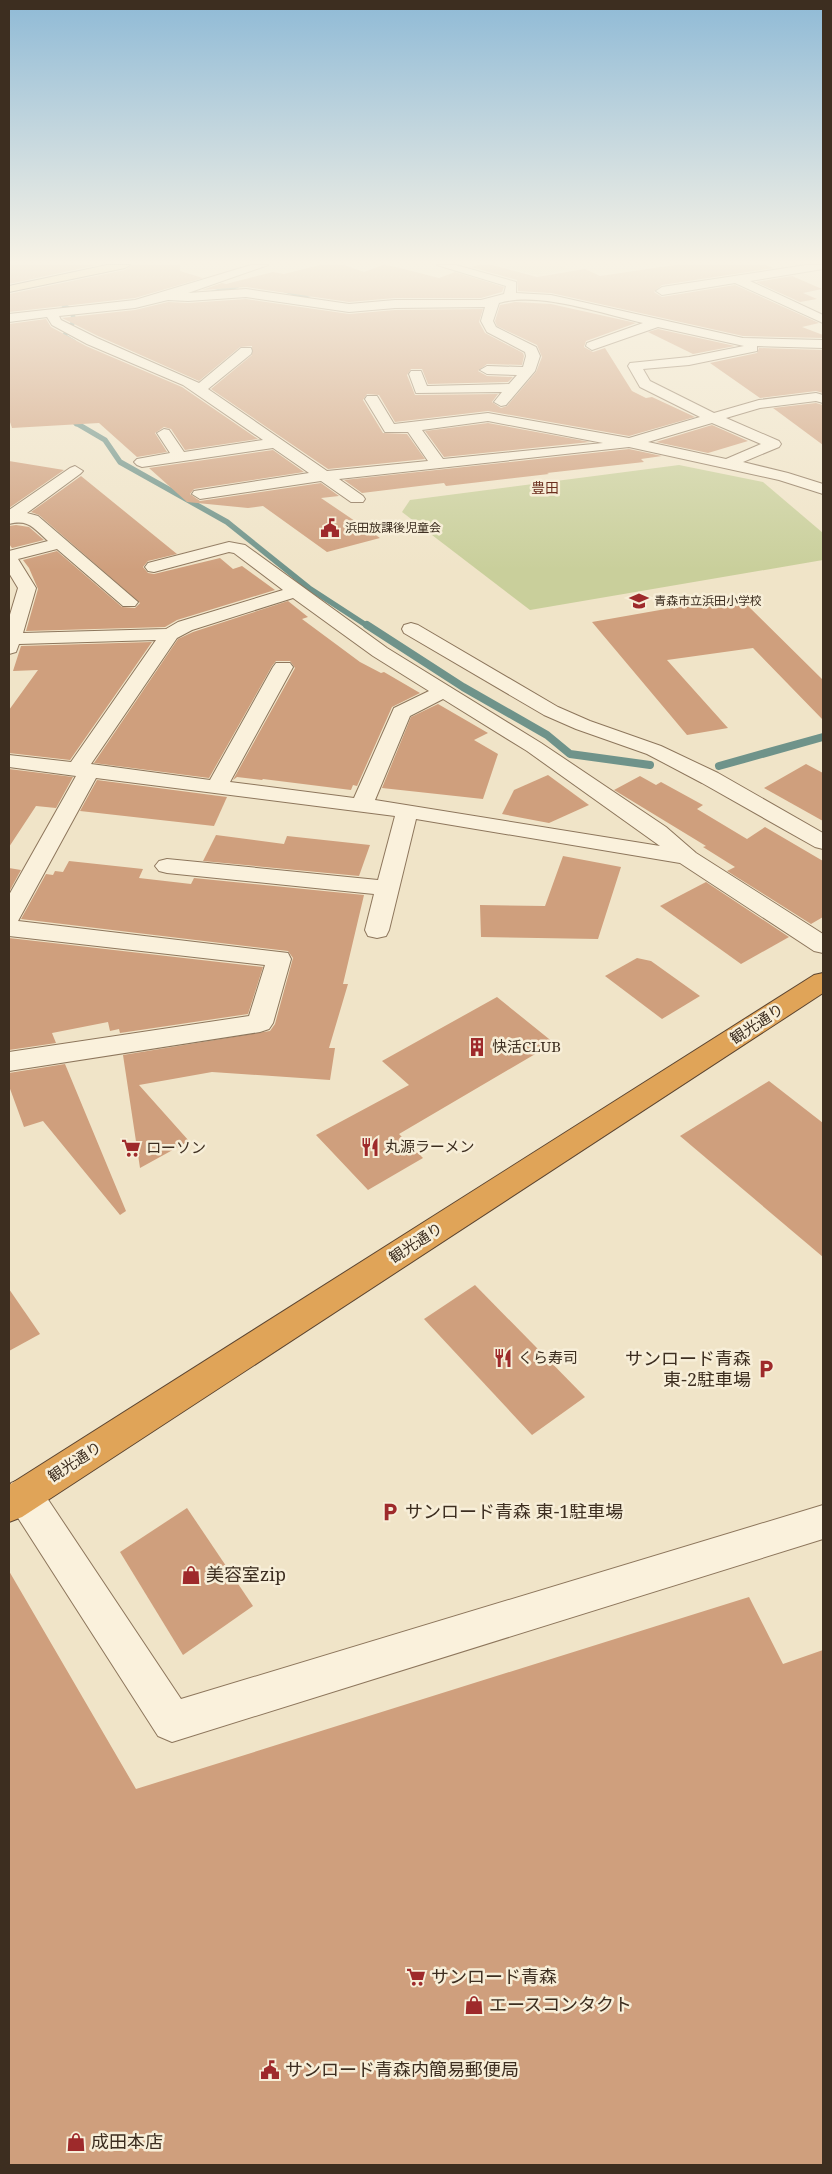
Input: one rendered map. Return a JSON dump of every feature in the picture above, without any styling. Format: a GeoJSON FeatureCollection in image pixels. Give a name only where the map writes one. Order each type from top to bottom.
{"type":"FeatureCollection","features":[{"type":"Feature","properties":{"kind":"highway","name":"観光通り"},"geometry":{"type":"LineString","coordinates":[[16,1500],[823,981]]}},
{"type":"Feature","properties":{"kind":"street"},"geometry":{"type":"LineString","coordinates":[[149,366],[200,389],[357,499]]}},
{"type":"Feature","properties":{"kind":"street"},"geometry":{"type":"LineString","coordinates":[[200,389],[227,366]]}},
{"type":"Feature","properties":{"kind":"street"},"geometry":{"type":"LineString","coordinates":[[488,417],[528,371],[530,366]]}},
{"type":"Feature","properties":{"kind":"street"},"geometry":{"type":"LineString","coordinates":[[634,366],[645,384],[713,418],[774,444],[729,463]]}},
{"type":"Feature","properties":{"kind":"street"},"geometry":{"type":"LineString","coordinates":[[488,370],[528,371]]}},
{"type":"Feature","properties":{"kind":"street"},"geometry":{"type":"LineString","coordinates":[[416,374],[420,390],[514,388]]}},
{"type":"Feature","properties":{"kind":"street"},"geometry":{"type":"LineString","coordinates":[[200,494],[326,477],[628,442],[759,404],[816,397],[823,399]]}},
{"type":"Feature","properties":{"kind":"street"},"geometry":{"type":"LineString","coordinates":[[372,399],[390,429],[488,417],[628,442],[819,484]]}},
{"type":"Feature","properties":{"kind":"street"},"geometry":{"type":"LineString","coordinates":[[412,427],[439,465]]}},
{"type":"Feature","properties":{"kind":"street"},"geometry":{"type":"LineString","coordinates":[[164,433],[180,457]]}},
{"type":"Feature","properties":{"kind":"street"},"geometry":{"type":"LineString","coordinates":[[142,462],[276,443]]}},
{"type":"Feature","properties":{"kind":"street"},"geometry":{"type":"LineString","coordinates":[[11,517],[75,471]]}},
{"type":"Feature","properties":{"kind":"street"},"geometry":{"type":"LineString","coordinates":[[11,517],[32,519],[129,602]]}},
{"type":"Feature","properties":{"kind":"street"},"geometry":{"type":"LineString","coordinates":[[60,543],[9,558],[27,588],[10,644],[170,634],[185,626],[296,592]]}},
{"type":"Feature","properties":{"kind":"street"},"geometry":{"type":"LineString","coordinates":[[154,567],[235,547],[380,652],[534,747],[658,832],[688,858],[823,945]]}},
{"type":"Feature","properties":{"kind":"street"},"geometry":{"type":"LineString","coordinates":[[411,629],[551,711],[654,750],[823,842]]}},
{"type":"Feature","properties":{"kind":"street"},"geometry":{"type":"LineString","coordinates":[[9,916],[84,770],[170,634]]}},
{"type":"Feature","properties":{"kind":"street"},"geometry":{"type":"LineString","coordinates":[[217,786],[283,667]]}},
{"type":"Feature","properties":{"kind":"street"},"geometry":{"type":"LineString","coordinates":[[362,805],[401,712],[444,691]]}},
{"type":"Feature","properties":{"kind":"street"},"geometry":{"type":"LineString","coordinates":[[9,760],[407,811],[688,858]]}},
{"type":"Feature","properties":{"kind":"street"},"geometry":{"type":"LineString","coordinates":[[377,930],[407,811]]}},
{"type":"Feature","properties":{"kind":"street"},"geometry":{"type":"LineString","coordinates":[[167,866],[388,888]]}},
{"type":"Feature","properties":{"kind":"street"},"geometry":{"type":"LineString","coordinates":[[9,928],[279,959],[260,1023],[9,1062]]}},
{"type":"Feature","properties":{"kind":"street"},"geometry":{"type":"LineString","coordinates":[[16,1500],[172,1722],[823,1522]]}},
{"type":"Feature","properties":{"kind":"green space"},"geometry":{"type":"Polygon","coordinates":[[[679,465],[763,482],[823,533],[823,560],[530,610],[402,512],[410,500],[679,465]]]}},
{"type":"Feature","properties":{"kind":"building"},"geometry":{"type":"Polygon","coordinates":[[[9,366],[134,366],[182,387],[258,439],[185,450],[171,429],[164,427],[155,433],[167,452],[137,457],[99,423],[12,428],[9,419],[9,366]]]}},
{"type":"Feature","properties":{"kind":"building"},"geometry":{"type":"Polygon","coordinates":[[[166,366],[217,366],[199,381],[166,366]]]}},
{"type":"Feature","properties":{"kind":"building"},"geometry":{"type":"Polygon","coordinates":[[[238,366],[484,366],[478,371],[487,376],[513,377],[508,382],[428,384],[422,369],[411,369],[407,375],[415,395],[498,394],[492,402],[501,408],[507,406],[536,372],[538,366],[617,366],[632,391],[646,398],[652,397],[695,417],[629,436],[488,411],[395,422],[379,395],[367,394],[363,400],[383,433],[407,434],[425,459],[328,469],[211,389],[238,366]]]}},
{"type":"Feature","properties":{"kind":"building"},"geometry":{"type":"Polygon","coordinates":[[[715,366],[823,366],[823,393],[816,391],[760,398],[715,366]]]}},
{"type":"Feature","properties":{"kind":"building"},"geometry":{"type":"Polygon","coordinates":[[[816,403],[823,405],[823,445],[773,408],[816,403]]]}},
{"type":"Feature","properties":{"kind":"building"},"geometry":{"type":"Polygon","coordinates":[[[488,423],[590,442],[444,457],[425,431],[488,423]]]}},
{"type":"Feature","properties":{"kind":"building"},"geometry":{"type":"Polygon","coordinates":[[[712,425],[748,441],[708,453],[656,442],[712,425]]]}},
{"type":"Feature","properties":{"kind":"building"},"geometry":{"type":"Polygon","coordinates":[[[629,449],[662,456],[641,459],[644,462],[547,473],[549,474],[446,486],[444,483],[362,493],[344,480],[629,449]]]}},
{"type":"Feature","properties":{"kind":"building"},"geometry":{"type":"Polygon","coordinates":[[[273,450],[304,472],[194,489],[190,494],[200,501],[321,483],[339,496],[321,498],[380,538],[327,552],[263,506],[248,508],[187,502],[149,468],[273,450]]]}},
{"type":"Feature","properties":{"kind":"building"},"geometry":{"type":"Polygon","coordinates":[[[9,461],[64,470],[9,508],[9,461]]]}},
{"type":"Feature","properties":{"kind":"building"},"geometry":{"type":"Polygon","coordinates":[[[81,476],[177,554],[148,561],[143,567],[148,573],[154,574],[220,558],[233,569],[242,566],[275,590],[177,620],[165,627],[26,631],[38,589],[29,568],[23,560],[57,551],[122,607],[135,608],[140,603],[39,515],[31,512],[81,476]]]}},
{"type":"Feature","properties":{"kind":"building"},"geometry":{"type":"Polygon","coordinates":[[[9,526],[29,527],[44,540],[12,548],[9,544],[9,526]]]}},
{"type":"Feature","properties":{"kind":"building"},"geometry":{"type":"Polygon","coordinates":[[[742,600],[823,680],[823,720],[753,648],[667,660],[728,728],[687,735],[592,622],[694,604],[697,607],[742,600]]]}},
{"type":"Feature","properties":{"kind":"building"},"geometry":{"type":"Polygon","coordinates":[[[288,601],[308,617],[302,619],[360,662],[381,673],[384,672],[420,693],[392,707],[357,786],[353,785],[351,790],[263,779],[237,777],[233,780],[295,668],[290,661],[276,661],[272,666],[209,778],[94,763],[178,639],[193,632],[288,601]]]}},
{"type":"Feature","properties":{"kind":"building"},"geometry":{"type":"Polygon","coordinates":[[[152,642],[70,760],[9,753],[9,710],[38,670],[13,671],[21,646],[152,642]]]}},
{"type":"Feature","properties":{"kind":"building"},"geometry":{"type":"Polygon","coordinates":[[[438,704],[488,733],[474,740],[498,754],[483,799],[382,788],[411,717],[438,704]]]}},
{"type":"Feature","properties":{"kind":"building"},"geometry":{"type":"Polygon","coordinates":[[[806,764],[823,773],[823,821],[764,788],[806,764]]]}},
{"type":"Feature","properties":{"kind":"building"},"geometry":{"type":"Polygon","coordinates":[[[9,769],[73,777],[56,808],[36,806],[9,847],[9,769]]]}},
{"type":"Feature","properties":{"kind":"building"},"geometry":{"type":"Polygon","coordinates":[[[548,775],[589,805],[549,823],[502,814],[514,790],[548,775]]]}},
{"type":"Feature","properties":{"kind":"building"},"geometry":{"type":"Polygon","coordinates":[[[640,776],[656,785],[661,782],[703,805],[697,809],[747,839],[765,827],[823,861],[823,917],[811,924],[727,871],[735,867],[703,847],[706,846],[614,790],[640,776]]]}},
{"type":"Feature","properties":{"kind":"building"},"geometry":{"type":"Polygon","coordinates":[[[97,780],[227,797],[214,826],[80,811],[97,780]]]}},
{"type":"Feature","properties":{"kind":"building"},"geometry":{"type":"Polygon","coordinates":[[[216,835],[284,844],[287,836],[370,845],[359,876],[203,861],[216,835]]]}},
{"type":"Feature","properties":{"kind":"building"},"geometry":{"type":"Polygon","coordinates":[[[563,856],[621,867],[598,939],[481,937],[480,905],[545,906],[563,856]]]}},
{"type":"Feature","properties":{"kind":"building"},"geometry":{"type":"Polygon","coordinates":[[[69,861],[143,869],[139,878],[191,884],[194,878],[364,895],[343,984],[348,984],[329,1048],[335,1048],[330,1080],[212,1072],[139,1085],[189,1141],[140,1168],[123,1055],[270,1031],[275,1024],[293,958],[288,951],[21,919],[46,874],[53,875],[55,871],[63,872],[69,861]]]}},
{"type":"Feature","properties":{"kind":"building"},"geometry":{"type":"Polygon","coordinates":[[[9,868],[21,870],[9,892],[9,868]]]}},
{"type":"Feature","properties":{"kind":"building"},"geometry":{"type":"Polygon","coordinates":[[[706,882],[789,937],[741,964],[660,906],[706,882]]]}},
{"type":"Feature","properties":{"kind":"building"},"geometry":{"type":"Polygon","coordinates":[[[9,938],[263,967],[248,1014],[120,1033],[119,1029],[110,1031],[108,1022],[52,1033],[56,1043],[9,1050],[9,938]]]}},
{"type":"Feature","properties":{"kind":"building"},"geometry":{"type":"Polygon","coordinates":[[[637,958],[651,961],[700,996],[662,1019],[605,976],[637,958]]]}},
{"type":"Feature","properties":{"kind":"building","name":"快活CLUB"},"geometry":{"type":"Polygon","coordinates":[[[497,997],[554,1043],[399,1134],[423,1158],[368,1190],[316,1135],[409,1085],[382,1061],[497,997]]]}},
{"type":"Feature","properties":{"kind":"building"},"geometry":{"type":"Polygon","coordinates":[[[65,1064],[126,1211],[120,1215],[43,1121],[24,1127],[9,1086],[9,1073],[65,1064]]]}},
{"type":"Feature","properties":{"kind":"building"},"geometry":{"type":"Polygon","coordinates":[[[769,1081],[823,1123],[823,1257],[680,1136],[769,1081]]]}},
{"type":"Feature","properties":{"kind":"building","name":"くら寿司"},"geometry":{"type":"Polygon","coordinates":[[[475,1285],[585,1397],[532,1435],[424,1319],[475,1285]]]}},
{"type":"Feature","properties":{"kind":"building"},"geometry":{"type":"Polygon","coordinates":[[[9,1289],[40,1334],[9,1351],[9,1289]]]}},
{"type":"Feature","properties":{"kind":"building"},"geometry":{"type":"Polygon","coordinates":[[[187,1508],[253,1606],[183,1655],[120,1552],[187,1508]]]}},
{"type":"Feature","properties":{"kind":"building","name":"サンロード青森"},"geometry":{"type":"Polygon","coordinates":[[[9,1571],[136,1789],[749,1597],[783,1664],[823,1650],[823,2165],[9,2165],[9,1571]]]}},
{"type":"Feature","properties":{"kind":"waterway"},"geometry":{"type":"LineString","coordinates":[[77,423],[83,416]]}},
{"type":"Feature","properties":{"kind":"waterway"},"geometry":{"type":"LineString","coordinates":[[77,423],[105,440],[120,462],[227,522],[309,588],[369,627]]}},
{"type":"Feature","properties":{"kind":"waterway"},"geometry":{"type":"LineString","coordinates":[[367,625],[463,687],[547,735],[570,754],[650,765]]}},
{"type":"Feature","properties":{"kind":"waterway"},"geometry":{"type":"LineString","coordinates":[[719,766],[823,737]]}},
{"type":"Feature","properties":{"kind":"place","name":"浜田放課後児童会"},"geometry":{"type":"Point","coordinates":[330,528]}},
{"type":"Feature","properties":{"kind":"place","name":"青森市立浜田小学校"},"geometry":{"type":"Point","coordinates":[639,601]}},
{"type":"Feature","properties":{"kind":"place","name":"快活CLUB"},"geometry":{"type":"Point","coordinates":[477,1047]}},
{"type":"Feature","properties":{"kind":"place","name":"丸源ラーメン"},"geometry":{"type":"Point","coordinates":[370,1147]}},
{"type":"Feature","properties":{"kind":"place","name":"ローソン"},"geometry":{"type":"Point","coordinates":[131,1148]}},
{"type":"Feature","properties":{"kind":"place","name":"くら寿司"},"geometry":{"type":"Point","coordinates":[503,1358]}},
{"type":"Feature","properties":{"kind":"place","name":"サンロード青森 東-2駐車場"},"geometry":{"type":"Point","coordinates":[766,1369]}},
{"type":"Feature","properties":{"kind":"place","name":"サンロード青森 東-1駐車場"},"geometry":{"type":"Point","coordinates":[390,1512]}},
{"type":"Feature","properties":{"kind":"place","name":"美容室zip"},"geometry":{"type":"Point","coordinates":[191,1575]}},
{"type":"Feature","properties":{"kind":"place","name":"サンロード青森"},"geometry":{"type":"Point","coordinates":[416,1977]}},
{"type":"Feature","properties":{"kind":"place","name":"エースコンタクト"},"geometry":{"type":"Point","coordinates":[474,2005]}},
{"type":"Feature","properties":{"kind":"place","name":"サンロード青森内簡易郵便局"},"geometry":{"type":"Point","coordinates":[270,2070]}},
{"type":"Feature","properties":{"kind":"place","name":"成田本店"},"geometry":{"type":"Point","coordinates":[76,2142]}},
{"type":"Feature","properties":{"kind":"district","name":"豊田"},"geometry":{"type":"Point","coordinates":[545,488]}}]}
